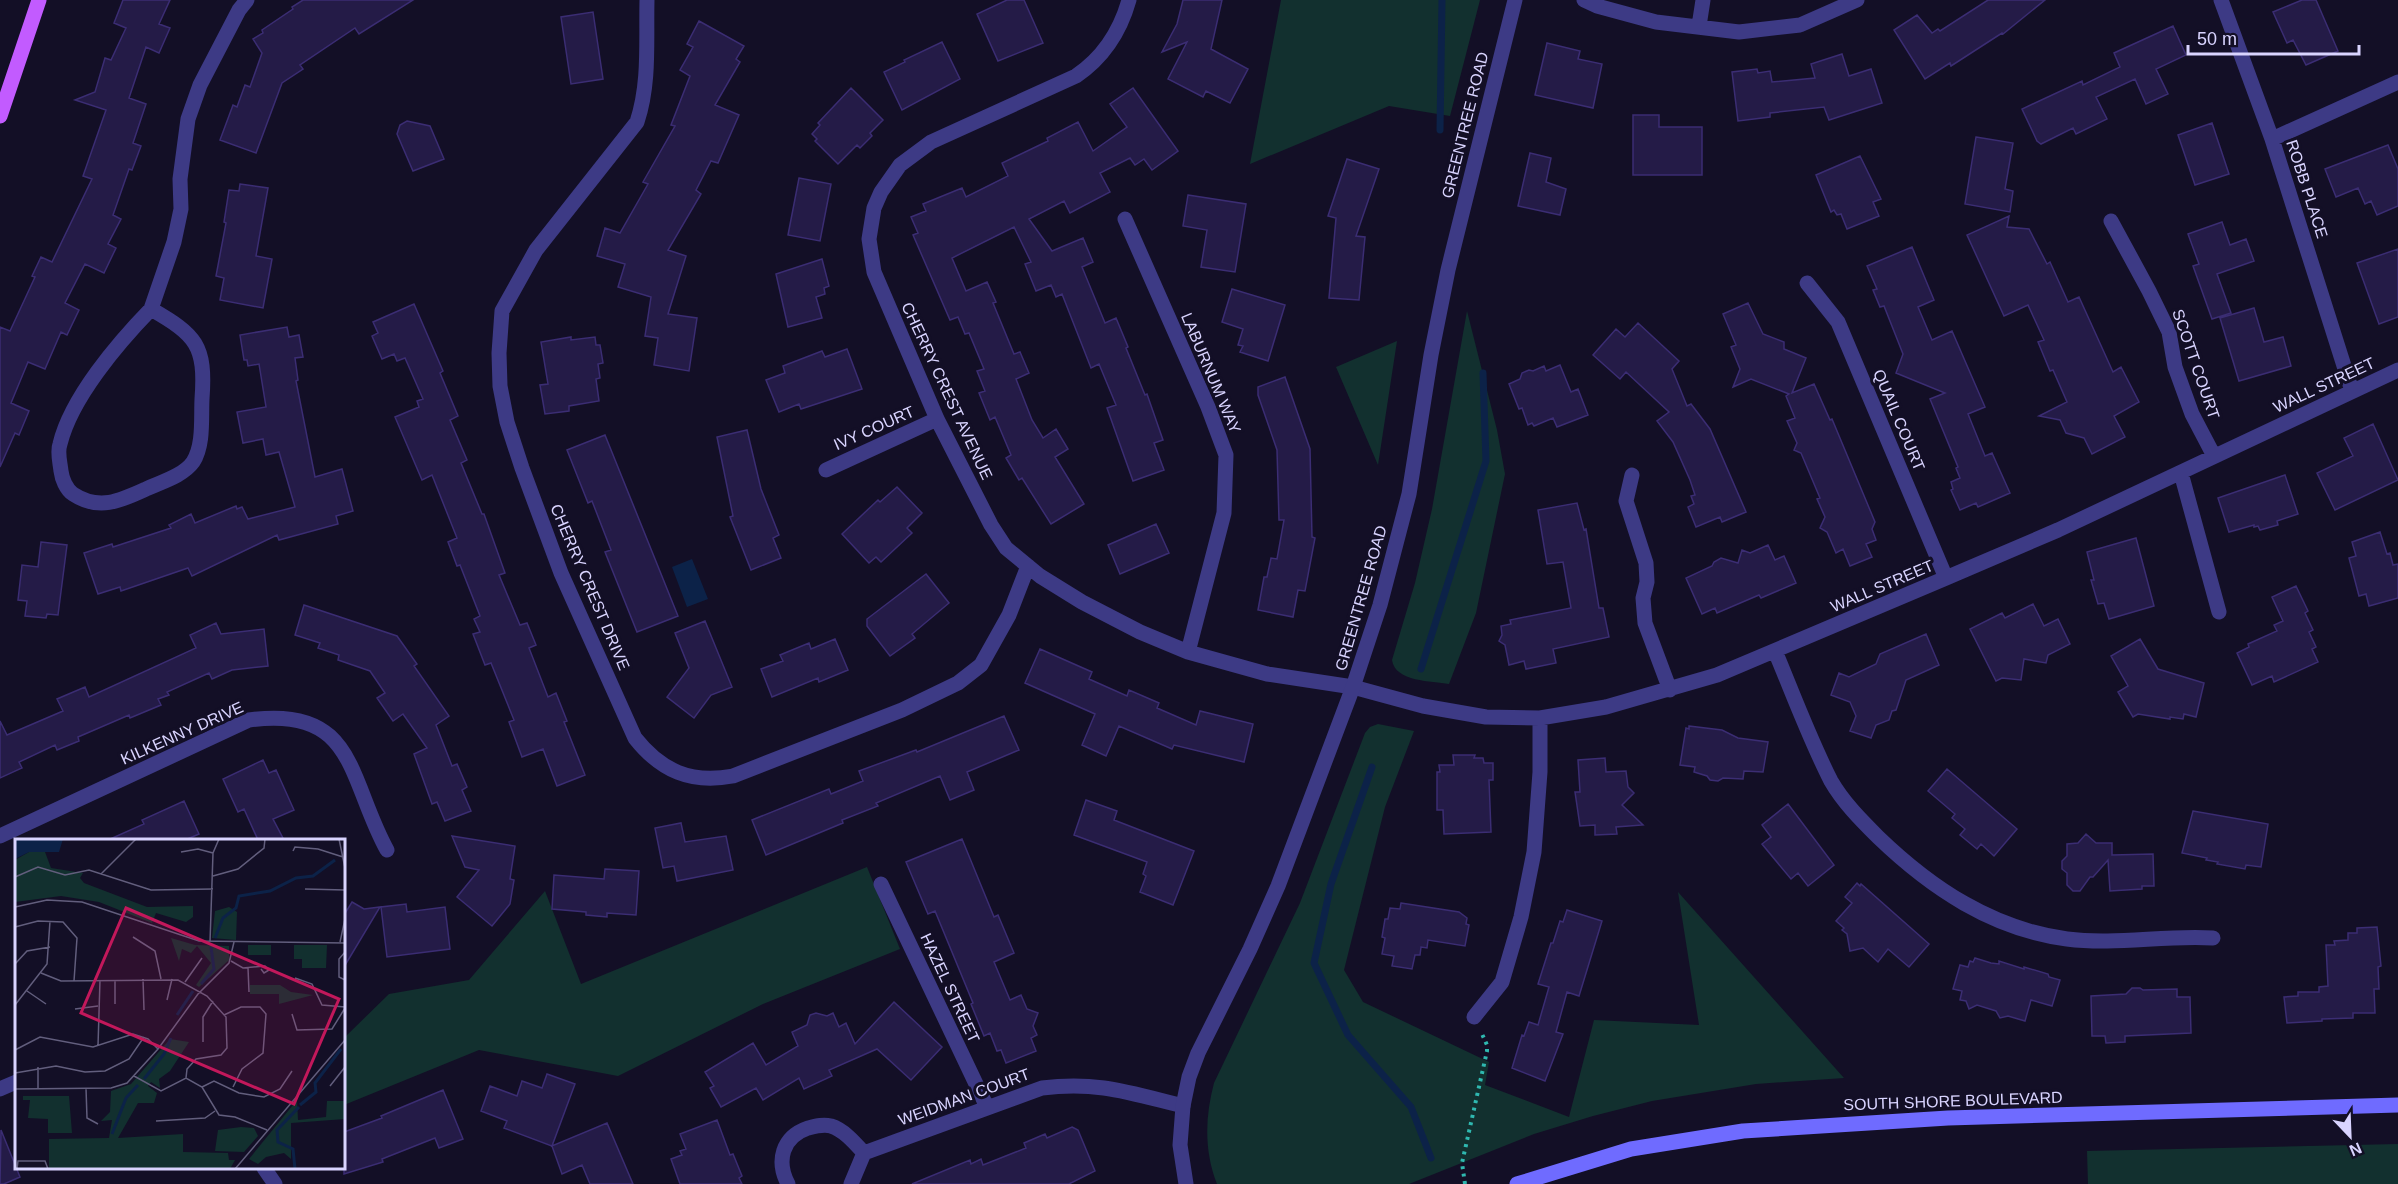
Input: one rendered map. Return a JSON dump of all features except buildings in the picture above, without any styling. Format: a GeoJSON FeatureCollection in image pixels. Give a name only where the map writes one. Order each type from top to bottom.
{"type":"FeatureCollection","features":[{"type":"Feature","properties":{"kind":"main road"},"geometry":{"type":"LineString","coordinates":[[0,116],[39,0]]}},
{"type":"Feature","properties":{"kind":"main road","name":"SOUTH SHORE BOULEVARD"},"geometry":{"type":"LineString","coordinates":[[1517,1184],[1630,1149],[1698,1137],[1776,1128],[1947,1118],[2398,1106]]}},
{"type":"Feature","properties":{"kind":"street"},"geometry":{"type":"LineString","coordinates":[[151,309],[178,325],[193,339],[201,356],[204,377],[199,446],[194,461],[176,476],[106,504],[91,504],[71,493],[63,480],[59,446],[65,427],[93,379],[126,334],[151,309],[174,242],[181,209],[180,179],[188,119],[200,85],[239,10],[248,0]]}},
{"type":"Feature","properties":{"kind":"street","name":"CHERRY CREST DRIVE"},"geometry":{"type":"LineString","coordinates":[[647,0],[647,76],[644,102],[637,122],[536,250],[502,311],[499,353],[500,386],[507,422],[522,468],[561,573],[635,738],[646,752],[663,766],[696,778],[714,780],[733,776],[902,710],[958,683],[981,664],[1009,615],[1028,566]]}},
{"type":"Feature","properties":{"kind":"street","name":"CHERRY CREST AVENUE"},"geometry":{"type":"LineString","coordinates":[[1129,0],[1118,31],[1101,56],[1089,67],[1076,76],[931,142],[900,165],[881,192],[874,208],[869,239],[874,272],[937,419],[990,525],[1006,548],[1028,566],[1082,602],[1140,632],[1188,652],[1267,674],[1353,687]]}},
{"type":"Feature","properties":{"kind":"street","name":"GREENTREE ROAD"},"geometry":{"type":"LineString","coordinates":[[1186,1184],[1180,1145],[1183,1106],[1189,1077],[1198,1053],[1250,949],[1278,886],[1353,687],[1380,605],[1409,494],[1431,356],[1448,270],[1515,0]]}},
{"type":"Feature","properties":{"kind":"street"},"geometry":{"type":"LineString","coordinates":[[1584,0],[1597,6],[1656,22],[1740,32],[1789,26],[1817,18],[1857,0]]}},
{"type":"Feature","properties":{"kind":"street"},"geometry":{"type":"LineString","coordinates":[[1699,26],[1703,0]]}},
{"type":"Feature","properties":{"kind":"street","name":"ROBB PLACE"},"geometry":{"type":"LineString","coordinates":[[2221,0],[2272,139],[2352,391]]}},
{"type":"Feature","properties":{"kind":"street"},"geometry":{"type":"LineString","coordinates":[[2272,139],[2398,82]]}},
{"type":"Feature","properties":{"kind":"street","name":"LABURNUM WAY"},"geometry":{"type":"LineString","coordinates":[[1125,219],[1208,407],[1226,454],[1224,513],[1188,652]]}},
{"type":"Feature","properties":{"kind":"street","name":"SCOTT COURT"},"geometry":{"type":"LineString","coordinates":[[2111,221],[2169,332],[2175,367],[2192,414],[2214,456]]}},
{"type":"Feature","properties":{"kind":"street","name":"QUAIL COURT"},"geometry":{"type":"LineString","coordinates":[[1807,283],[1838,322],[1946,578]]}},
{"type":"Feature","properties":{"kind":"street","name":"WALL STREET"},"geometry":{"type":"LineString","coordinates":[[1353,687],[1423,706],[1461,713],[1486,717],[1540,718],[1574,714],[1670,690],[1717,675],[2058,530],[2398,370]]}},
{"type":"Feature","properties":{"kind":"street","name":"IVY COURT"},"geometry":{"type":"LineString","coordinates":[[826,470],[937,419]]}},
{"type":"Feature","properties":{"kind":"street"},"geometry":{"type":"LineString","coordinates":[[2181,473],[2219,612]]}},
{"type":"Feature","properties":{"kind":"street"},"geometry":{"type":"LineString","coordinates":[[1632,475],[1626,501],[1646,563],[1647,582],[1643,598],[1645,623],[1670,690]]}},
{"type":"Feature","properties":{"kind":"street"},"geometry":{"type":"LineString","coordinates":[[1775,651],[1832,782],[1854,813],[1906,864],[1942,890],[1973,909],[2006,924],[2041,935],[2108,941],[2179,936],[2213,938]]}},
{"type":"Feature","properties":{"kind":"street","name":"KILKENNY DRIVE"},"geometry":{"type":"LineString","coordinates":[[0,836],[249,720],[275,717],[294,719],[312,725],[328,735],[342,749],[355,770],[367,808],[387,850]]}},
{"type":"Feature","properties":{"kind":"street"},"geometry":{"type":"LineString","coordinates":[[1474,1017],[1502,982],[1521,917],[1534,852],[1540,772],[1540,718]]}},
{"type":"Feature","properties":{"kind":"street","name":"HAZEL STREET"},"geometry":{"type":"LineString","coordinates":[[881,884],[987,1107]]}},
{"type":"Feature","properties":{"kind":"street"},"geometry":{"type":"LineString","coordinates":[[0,1089],[15,1082]]}},
{"type":"Feature","properties":{"kind":"street","name":"WEIDMAN COURT"},"geometry":{"type":"LineString","coordinates":[[864,1153],[1042,1088],[1069,1085],[1109,1087],[1183,1106]]}},
{"type":"Feature","properties":{"kind":"street"},"geometry":{"type":"LineString","coordinates":[[788,1184],[782,1172],[783,1150],[789,1139],[802,1130],[817,1125],[831,1126],[843,1132],[864,1153],[851,1184]]}},
{"type":"Feature","properties":{"kind":"street"},"geometry":{"type":"LineString","coordinates":[[265,1169],[275,1184]]}},
{"type":"Feature","properties":{"kind":"path"},"geometry":{"type":"LineString","coordinates":[[1465,1184],[1462,1163],[1487,1045],[1474,1017]]}},
{"type":"Feature","properties":{"kind":"green space"},"geometry":{"type":"Polygon","coordinates":[[[1281,0],[1480,0],[1450,116],[1389,106],[1250,164],[1281,0]]]}},
{"type":"Feature","properties":{"kind":"green space"},"geometry":{"type":"Polygon","coordinates":[[[1467,311],[1497,430],[1505,474],[1476,613],[1449,684],[1407,676],[1400,673],[1392,660],[1415,583],[1432,509],[1467,311]]]}},
{"type":"Feature","properties":{"kind":"green space"},"geometry":{"type":"Polygon","coordinates":[[[1397,341],[1378,465],[1336,367],[1397,341]]]}},
{"type":"Feature","properties":{"kind":"green space"},"geometry":{"type":"Polygon","coordinates":[[[1378,724],[1414,731],[1385,807],[1344,970],[1363,1002],[1489,1062],[1485,1085],[1569,1117],[1594,1020],[1699,1025],[1678,892],[1844,1078],[1756,1084],[1652,1101],[1534,1134],[1409,1184],[1217,1184],[1210,1159],[1207,1134],[1214,1083],[1300,903],[1365,733],[1370,727],[1378,724]]]}},
{"type":"Feature","properties":{"kind":"green space"},"geometry":{"type":"Polygon","coordinates":[[[867,867],[900,949],[763,1004],[618,1076],[479,1050],[345,1105],[345,1037],[389,994],[469,980],[545,891],[581,984],[867,867]]]}},
{"type":"Feature","properties":{"kind":"green space"},"geometry":{"type":"Polygon","coordinates":[[[2398,1144],[2398,1184],[2088,1184],[2087,1151],[2398,1144]]]}},
{"type":"Feature","properties":{"kind":"water"},"geometry":{"type":"Polygon","coordinates":[[[692,559],[708,599],[687,607],[672,567],[692,559]]]}},
{"type":"Feature","properties":{"kind":"waterway"},"geometry":{"type":"LineString","coordinates":[[1440,130],[1442,0]]}},
{"type":"Feature","properties":{"kind":"waterway"},"geometry":{"type":"LineString","coordinates":[[1421,669],[1486,461],[1483,373]]}},
{"type":"Feature","properties":{"kind":"waterway"},"geometry":{"type":"LineString","coordinates":[[1372,767],[1331,884],[1314,963],[1348,1035],[1411,1107],[1431,1158]]}}]}
